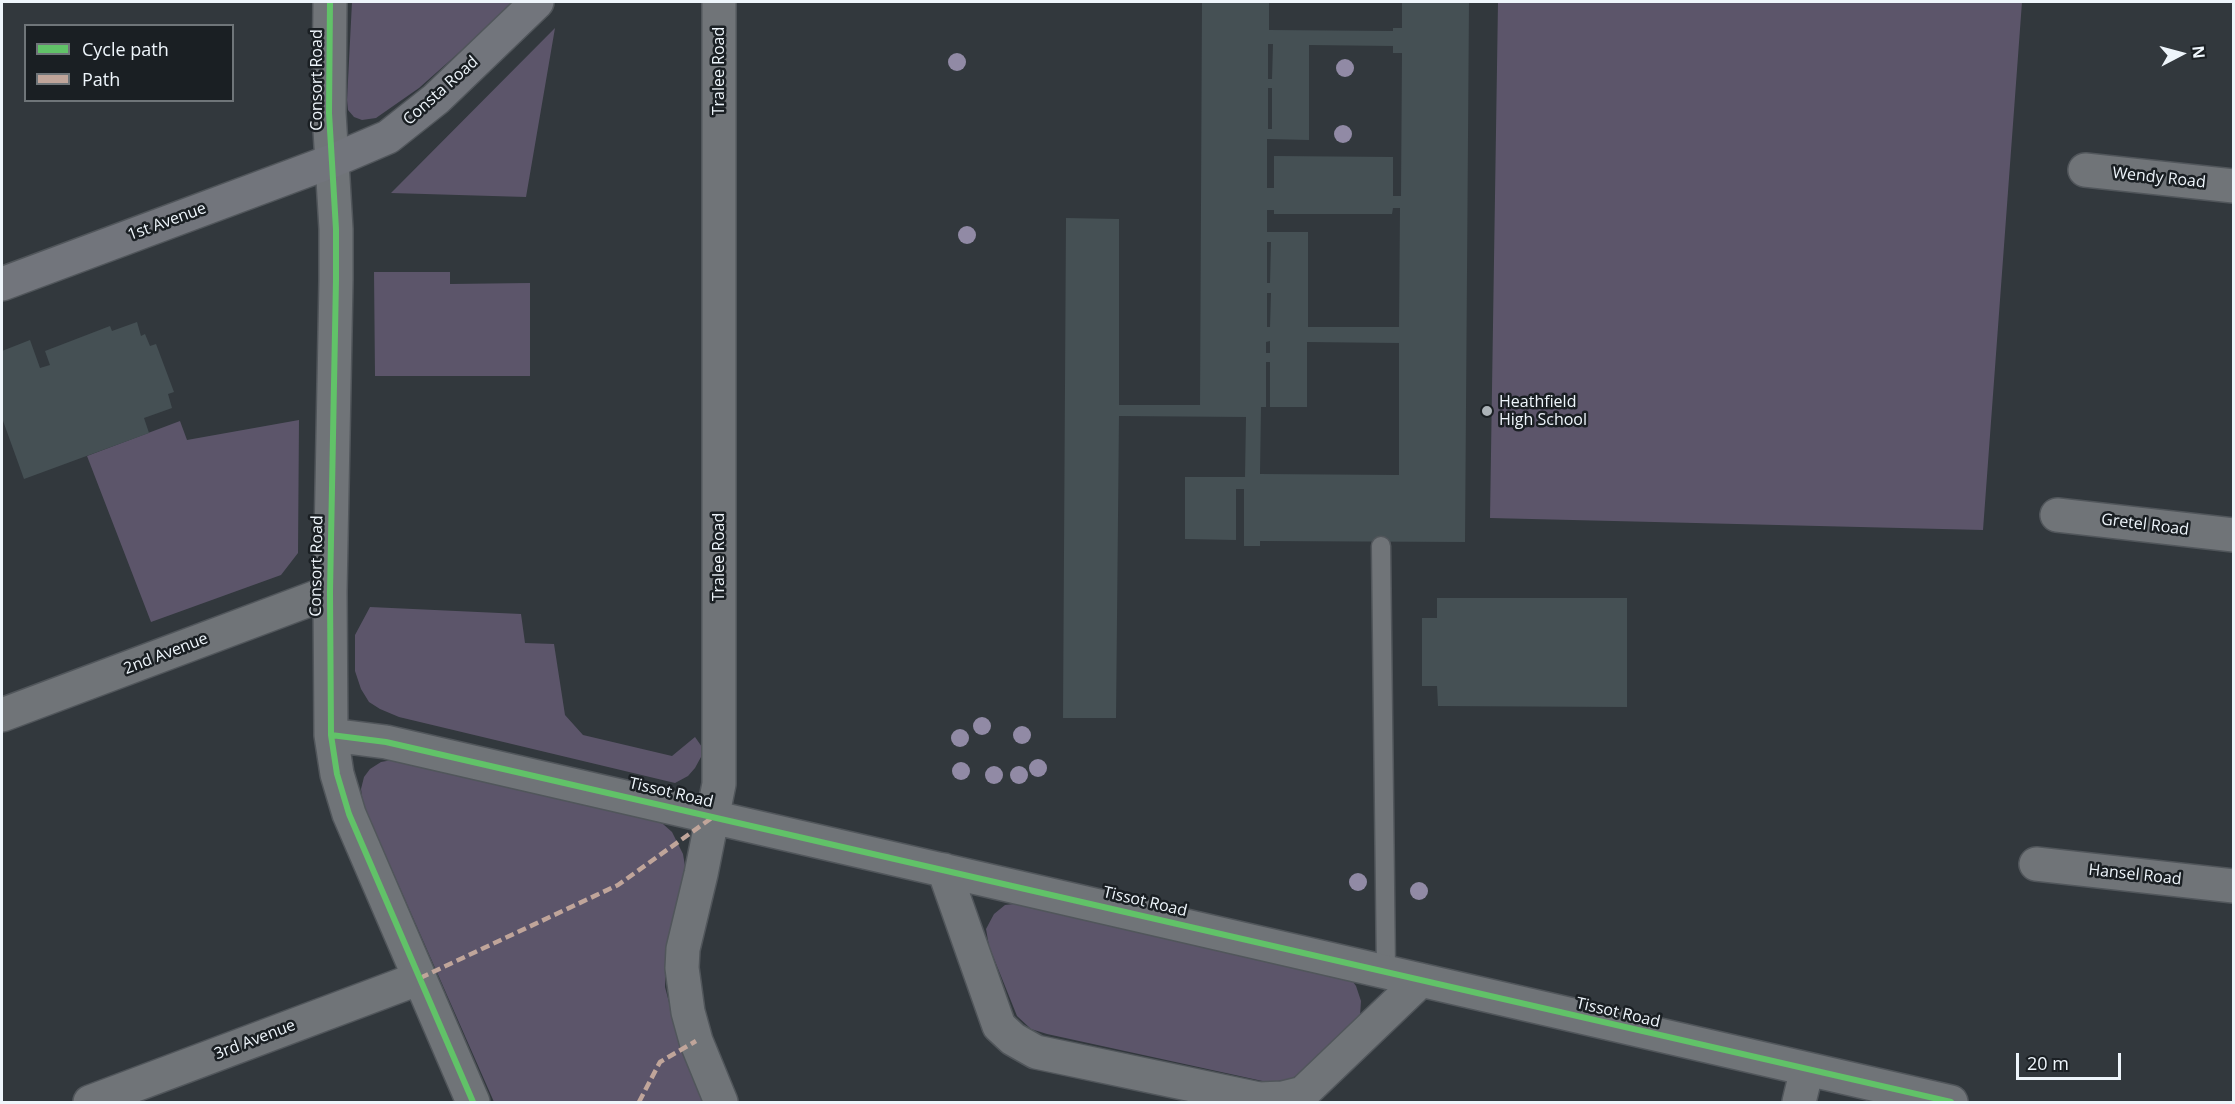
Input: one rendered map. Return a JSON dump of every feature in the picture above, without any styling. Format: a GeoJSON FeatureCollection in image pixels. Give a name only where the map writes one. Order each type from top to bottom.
{"type":"FeatureCollection","features":[{"type":"Feature","properties":{"kind":"street","name":"Consort Road"},"geometry":{"type":"LineString","coordinates":[[330,2],[329,113],[336,280],[330,592],[331,735],[337,774],[349,814],[473,1102]]}},
{"type":"Feature","properties":{"kind":"street","name":"Consta Road"},"geometry":{"type":"LineString","coordinates":[[332,161],[387,137],[403,126],[436,99],[537,2]]}},
{"type":"Feature","properties":{"kind":"street","name":"Tralee Road"},"geometry":{"type":"LineString","coordinates":[[719,2],[719,784],[714,817],[683,949],[682,968],[688,1012],[696,1041],[721,1102]]}},
{"type":"Feature","properties":{"kind":"street","name":"1st Avenue"},"geometry":{"type":"LineString","coordinates":[[2,284],[332,161]]}},
{"type":"Feature","properties":{"kind":"street","name":"Wendy Road"},"geometry":{"type":"LineString","coordinates":[[2085,170],[2234,186]]}},
{"type":"Feature","properties":{"kind":"street","name":"Gretel Road"},"geometry":{"type":"LineString","coordinates":[[2057,515],[2234,536]]}},
{"type":"Feature","properties":{"kind":"street","name":"2nd Avenue"},"geometry":{"type":"LineString","coordinates":[[2,715],[330,592]]}},
{"type":"Feature","properties":{"kind":"street","name":"Tissot Road"},"geometry":{"type":"LineString","coordinates":[[331,735],[386,742],[1951,1102]]}},
{"type":"Feature","properties":{"kind":"street","name":"Hansel Road"},"geometry":{"type":"LineString","coordinates":[[2036,864],[2234,886]]}},
{"type":"Feature","properties":{"kind":"street"},"geometry":{"type":"LineString","coordinates":[[944,870],[999,1026],[1013,1040],[1036,1052],[1259,1099],[1283,1098],[1303,1093],[1421,980]]}},
{"type":"Feature","properties":{"kind":"street","name":"3rd Avenue"},"geometry":{"type":"LineString","coordinates":[[90,1102],[420,978]]}},
{"type":"Feature","properties":{"kind":"street"},"geometry":{"type":"LineString","coordinates":[[1799,1102],[1807,1069]]}},
{"type":"Feature","properties":{"kind":"lane"},"geometry":{"type":"LineString","coordinates":[[1381,546],[1386,972]]}},
{"type":"Feature","properties":{"kind":"shaded area"},"geometry":{"type":"Polygon","coordinates":[[[352,2],[516,2],[419,88],[376,118],[362,120],[354,117],[348,110],[347,100],[352,2]]]}},
{"type":"Feature","properties":{"kind":"shaded area"},"geometry":{"type":"Polygon","coordinates":[[[1498,2],[2022,2],[1983,530],[1490,518],[1498,2]]]}},
{"type":"Feature","properties":{"kind":"shaded area"},"geometry":{"type":"Polygon","coordinates":[[[555,28],[526,197],[391,193],[555,28]]]}},
{"type":"Feature","properties":{"kind":"shaded area"},"geometry":{"type":"Polygon","coordinates":[[[374,272],[450,272],[450,284],[530,283],[530,376],[375,376],[374,272]]]}},
{"type":"Feature","properties":{"kind":"shaded area"},"geometry":{"type":"Polygon","coordinates":[[[299,420],[298,553],[281,575],[151,622],[87,456],[180,421],[187,440],[299,420]]]}},
{"type":"Feature","properties":{"kind":"shaded area"},"geometry":{"type":"Polygon","coordinates":[[[370,607],[521,614],[525,643],[554,644],[565,715],[583,735],[672,756],[695,737],[702,747],[701,757],[688,776],[675,783],[399,717],[380,709],[369,702],[361,689],[355,671],[355,635],[370,607]]]}},
{"type":"Feature","properties":{"kind":"shaded area"},"geometry":{"type":"Polygon","coordinates":[[[392,760],[652,819],[663,824],[672,832],[683,854],[685,866],[666,955],[665,987],[676,1029],[704,1102],[494,1102],[363,804],[361,789],[364,777],[370,769],[381,762],[392,760]]]}},
{"type":"Feature","properties":{"kind":"shaded area"},"geometry":{"type":"Polygon","coordinates":[[[1022,903],[1348,975],[1356,986],[1361,1001],[1360,1016],[1308,1069],[1289,1080],[1267,1082],[1031,1029],[1017,1016],[989,946],[986,929],[994,914],[1005,905],[1022,903]]]}},
{"type":"Feature","properties":{"kind":"building"},"geometry":{"type":"Polygon","coordinates":[[[1202,2],[1269,2],[1269,30],[1393,31],[1393,28],[1402,28],[1402,2],[1469,2],[1465,542],[1260,541],[1260,546],[1244,546],[1244,489],[1236,489],[1236,540],[1185,539],[1185,477],[1245,477],[1246,417],[1119,416],[1116,718],[1063,718],[1066,218],[1119,219],[1119,405],[1200,405],[1202,2]],[[1268,44],[1268,79],[1272,79],[1273,44],[1268,44]],[[1309,45],[1309,140],[1267,139],[1267,188],[1274,188],[1274,156],[1393,157],[1393,196],[1401,196],[1402,53],[1393,53],[1393,46],[1309,45]],[[1268,88],[1268,129],[1272,129],[1272,88],[1268,88]],[[1393,208],[1392,214],[1274,214],[1274,210],[1267,210],[1267,232],[1308,232],[1308,327],[1399,327],[1400,208],[1393,208]],[[1267,242],[1267,283],[1270,283],[1271,242],[1267,242]],[[1267,293],[1267,327],[1270,327],[1271,293],[1267,293]],[[1270,341],[1266,342],[1266,353],[1270,353],[1270,341]],[[1307,342],[1307,407],[1270,407],[1270,362],[1266,362],[1266,407],[1261,407],[1260,474],[1399,475],[1399,343],[1307,342]]]}},
{"type":"Feature","properties":{"kind":"building"},"geometry":{"type":"Polygon","coordinates":[[[137,322],[141,336],[145,334],[150,346],[156,344],[174,392],[168,394],[172,408],[144,418],[149,433],[24,479],[2,418],[2,351],[30,340],[40,368],[50,365],[45,351],[110,326],[112,331],[137,322]]]}},
{"type":"Feature","properties":{"kind":"building"},"geometry":{"type":"Polygon","coordinates":[[[1437,598],[1627,598],[1627,707],[1438,706],[1437,686],[1422,686],[1422,618],[1437,618],[1437,598]]]}},
{"type":"Feature","properties":{"kind":"marked path"},"geometry":{"type":"LineString","coordinates":[[420,978],[618,885],[713,817]]}},
{"type":"Feature","properties":{"kind":"marked path"},"geometry":{"type":"LineString","coordinates":[[639,1102],[660,1062],[696,1041]]}},
{"type":"Feature","properties":{"kind":"cycle path"},"geometry":{"type":"LineString","coordinates":[[330,2],[329,113],[336,229],[330,592],[331,735],[337,774],[349,814],[473,1102]]}},
{"type":"Feature","properties":{"kind":"cycle path"},"geometry":{"type":"LineString","coordinates":[[331,735],[386,742],[1951,1102]]}},
{"type":"Feature","properties":{"kind":"place","name":"Heathfield High School"},"geometry":{"type":"Point","coordinates":[1487,411]}}]}
